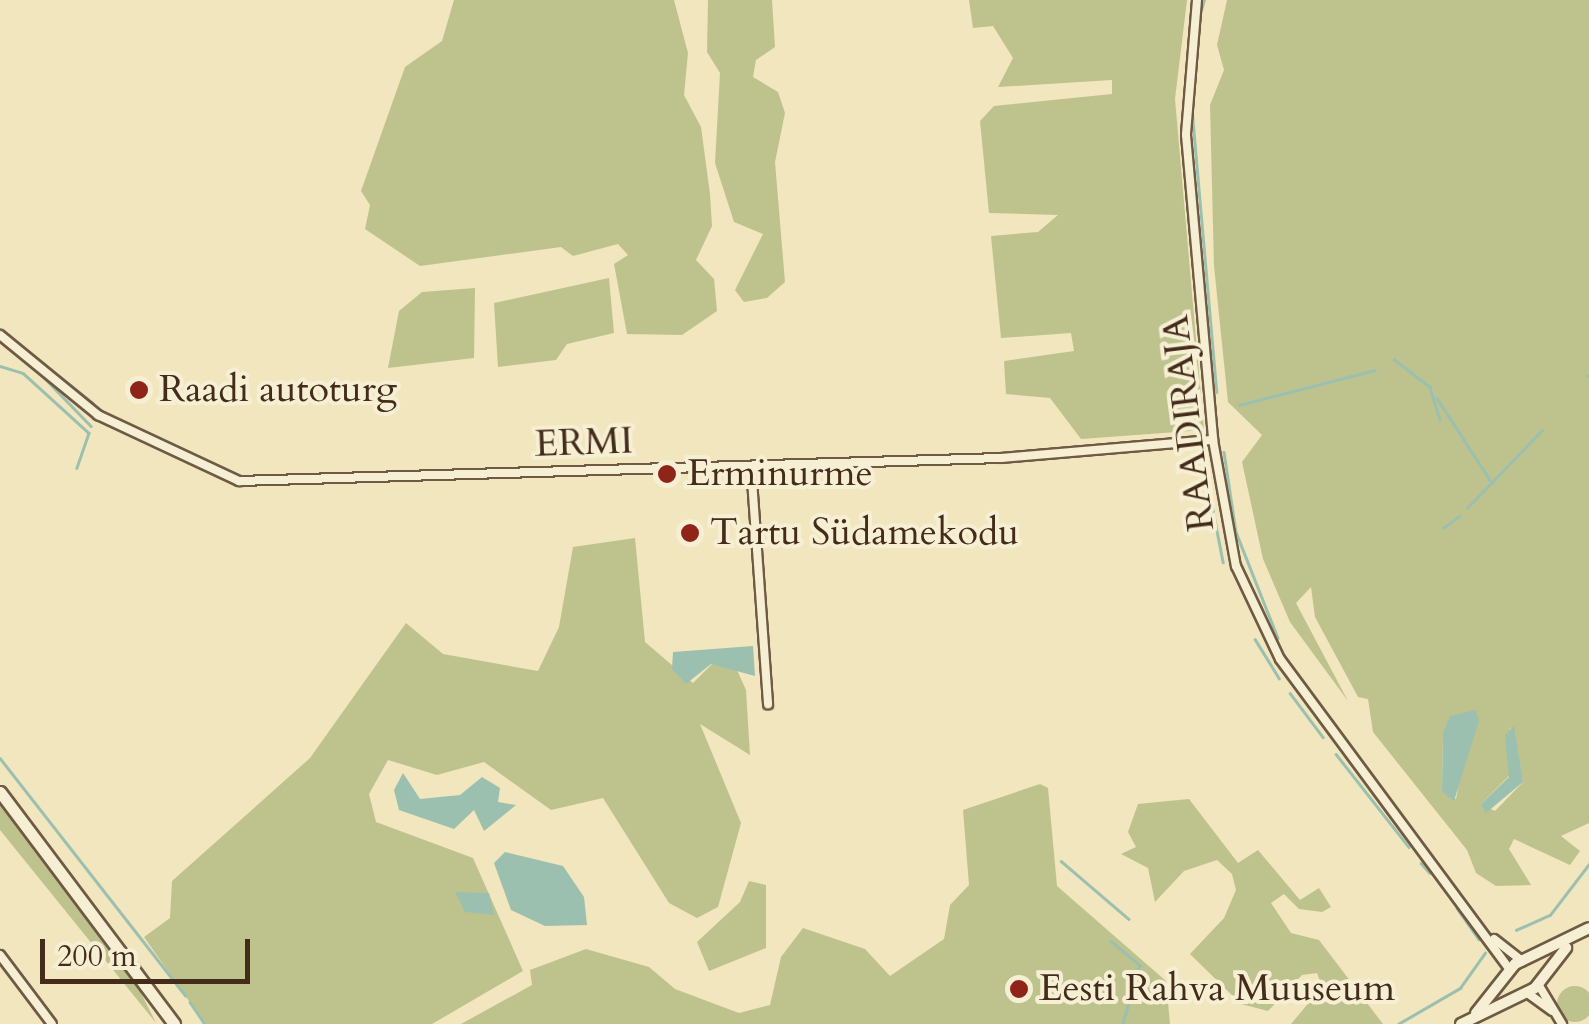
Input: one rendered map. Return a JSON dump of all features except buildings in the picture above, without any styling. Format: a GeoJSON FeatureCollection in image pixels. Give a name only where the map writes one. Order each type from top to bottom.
{"type":"FeatureCollection","features":[{"type":"Feature","properties":{"kind":"main road"},"geometry":{"type":"LineString","coordinates":[[0,792],[126,950],[179,1024]]}},
{"type":"Feature","properties":{"kind":"street","name":"RAADIRAJA"},"geometry":{"type":"LineString","coordinates":[[1197,0],[1184,96],[1212,440],[1226,532],[1265,634],[1494,939],[1509,974]]}},
{"type":"Feature","properties":{"kind":"street","name":"ERMI"},"geometry":{"type":"LineString","coordinates":[[0,336],[98,416],[240,481],[751,466],[1212,440]]}},
{"type":"Feature","properties":{"kind":"street"},"geometry":{"type":"LineString","coordinates":[[751,466],[768,704]]}},
{"type":"Feature","properties":{"kind":"street"},"geometry":{"type":"LineString","coordinates":[[1476,1013],[1509,974],[1569,943],[1589,928]]}},
{"type":"Feature","properties":{"kind":"street","name":"RAADIRAJA"},"geometry":{"type":"LineString","coordinates":[[1494,939],[1526,962]]}},
{"type":"Feature","properties":{"kind":"street"},"geometry":{"type":"LineString","coordinates":[[1461,1024],[1539,980],[1569,943]]}},
{"type":"Feature","properties":{"kind":"street"},"geometry":{"type":"LineString","coordinates":[[0,955],[52,1024]]}},
{"type":"Feature","properties":{"kind":"street"},"geometry":{"type":"LineString","coordinates":[[1526,962],[1562,1024]]}},
{"type":"Feature","properties":{"kind":"street"},"geometry":{"type":"LineString","coordinates":[[1509,974],[1521,991],[1552,1010]]}},
{"type":"Feature","properties":{"kind":"green space"},"geometry":{"type":"Polygon","coordinates":[[[454,0],[674,0],[688,53],[684,95],[701,127],[710,194],[712,226],[696,260],[714,279],[717,311],[682,335],[627,334],[614,264],[628,255],[618,244],[573,256],[561,247],[420,266],[365,229],[370,205],[361,191],[405,67],[442,41],[454,0]]]}},
{"type":"Feature","properties":{"kind":"green space"},"geometry":{"type":"Polygon","coordinates":[[[708,0],[772,0],[775,47],[756,60],[753,77],[778,92],[785,113],[775,162],[785,282],[767,298],[744,302],[735,290],[763,234],[734,222],[715,163],[720,73],[707,52],[708,0]]]}},
{"type":"Feature","properties":{"kind":"green space"},"geometry":{"type":"Polygon","coordinates":[[[969,0],[1187,0],[1175,99],[1204,430],[1081,439],[1050,398],[1006,394],[1004,361],[1074,351],[1071,333],[1001,338],[991,236],[1038,232],[1058,215],[989,213],[980,121],[994,106],[1112,94],[1112,80],[998,87],[1013,58],[993,26],[973,28],[969,0]]]}},
{"type":"Feature","properties":{"kind":"green space"},"geometry":{"type":"Polygon","coordinates":[[[1227,0],[1589,0],[1589,823],[1561,836],[1580,851],[1570,865],[1514,839],[1509,849],[1531,885],[1496,886],[1476,873],[1467,850],[1373,732],[1368,699],[1358,697],[1315,617],[1311,587],[1296,603],[1348,701],[1290,622],[1263,559],[1242,462],[1262,435],[1228,402],[1214,266],[1210,105],[1224,70],[1217,45],[1227,0]],[[1478,721],[1443,732],[1442,792],[1456,799],[1468,737],[1478,721]],[[1510,727],[1509,776],[1481,804],[1495,811],[1523,782],[1510,727]]]}},
{"type":"Feature","properties":{"kind":"green space"},"geometry":{"type":"Polygon","coordinates":[[[609,278],[614,333],[567,344],[556,360],[498,367],[494,303],[609,278]]]}},
{"type":"Feature","properties":{"kind":"green space"},"geometry":{"type":"Polygon","coordinates":[[[475,288],[474,358],[388,368],[399,311],[422,292],[475,288]]]}},
{"type":"Feature","properties":{"kind":"green space"},"geometry":{"type":"Polygon","coordinates":[[[635,538],[645,642],[693,683],[712,664],[737,670],[746,690],[750,755],[700,724],[741,823],[718,907],[697,918],[669,903],[603,798],[551,810],[484,762],[437,775],[388,760],[369,794],[376,822],[473,858],[523,971],[432,1024],[205,1024],[144,937],[170,918],[172,881],[310,758],[406,623],[443,654],[538,671],[559,627],[573,547],[635,538]]]}},
{"type":"Feature","properties":{"kind":"green space"},"geometry":{"type":"Polygon","coordinates":[[[1040,784],[1048,788],[1057,886],[1166,981],[1170,1024],[461,1024],[532,985],[530,970],[586,949],[649,967],[675,989],[739,1013],[770,1005],[781,957],[803,928],[865,949],[890,976],[944,939],[950,905],[969,885],[963,810],[1040,784]]]}},
{"type":"Feature","properties":{"kind":"green space"},"geometry":{"type":"Polygon","coordinates":[[[1189,799],[1238,863],[1258,850],[1300,900],[1319,888],[1331,907],[1322,912],[1299,909],[1284,894],[1271,903],[1291,933],[1319,940],[1383,1024],[1291,1024],[1322,987],[1317,973],[1302,975],[1268,1011],[1241,1004],[1190,954],[1224,918],[1236,890],[1232,874],[1217,860],[1184,871],[1155,902],[1148,868],[1121,854],[1136,847],[1128,832],[1138,804],[1189,799]]]}},
{"type":"Feature","properties":{"kind":"green space"},"geometry":{"type":"Polygon","coordinates":[[[0,804],[131,973],[156,1023],[0,830],[0,804]]]}},
{"type":"Feature","properties":{"kind":"green space"},"geometry":{"type":"Polygon","coordinates":[[[749,881],[766,885],[766,948],[709,971],[697,942],[740,902],[749,881]]]}},
{"type":"Feature","properties":{"kind":"green space"},"geometry":{"type":"Polygon","coordinates":[[[1575,986],[1588,991],[1593,1004],[1588,1017],[1575,1022],[1562,1017],[1557,1004],[1562,991],[1575,986]]]}},
{"type":"Feature","properties":{"kind":"shaded area"},"geometry":{"type":"Polygon","coordinates":[[[753,646],[755,676],[711,664],[686,684],[672,669],[673,652],[753,646]]]}},
{"type":"Feature","properties":{"kind":"shaded area"},"geometry":{"type":"Polygon","coordinates":[[[1476,710],[1479,721],[1454,801],[1442,792],[1443,732],[1450,716],[1476,710]]]}},
{"type":"Feature","properties":{"kind":"shaded area"},"geometry":{"type":"Polygon","coordinates":[[[1514,726],[1523,782],[1486,813],[1481,804],[1509,777],[1505,735],[1514,726]]]}},
{"type":"Feature","properties":{"kind":"shaded area"},"geometry":{"type":"Polygon","coordinates":[[[403,773],[420,799],[460,795],[482,777],[500,788],[498,802],[516,805],[484,831],[474,810],[454,829],[399,810],[394,790],[403,773]]]}},
{"type":"Feature","properties":{"kind":"shaded area"},"geometry":{"type":"Polygon","coordinates":[[[505,852],[563,866],[584,897],[587,925],[545,926],[511,910],[494,863],[505,852]]]}},
{"type":"Feature","properties":{"kind":"shaded area"},"geometry":{"type":"Polygon","coordinates":[[[455,892],[489,893],[494,915],[465,912],[455,892]]]}},
{"type":"Feature","properties":{"kind":"waterway"},"geometry":{"type":"LineString","coordinates":[[1199,17],[1204,0]]}},
{"type":"Feature","properties":{"kind":"waterway"},"geometry":{"type":"LineString","coordinates":[[1192,109],[1217,392]]}},
{"type":"Feature","properties":{"kind":"waterway"},"geometry":{"type":"LineString","coordinates":[[0,329],[93,403]]}},
{"type":"Feature","properties":{"kind":"waterway"},"geometry":{"type":"LineString","coordinates":[[1394,359],[1430,387],[1440,419]]}},
{"type":"Feature","properties":{"kind":"waterway"},"geometry":{"type":"LineString","coordinates":[[0,366],[23,373],[89,433],[77,468]]}},
{"type":"Feature","properties":{"kind":"waterway"},"geometry":{"type":"LineString","coordinates":[[34,367],[91,426]]}},
{"type":"Feature","properties":{"kind":"waterway"},"geometry":{"type":"LineString","coordinates":[[1239,405],[1375,370]]}},
{"type":"Feature","properties":{"kind":"waterway"},"geometry":{"type":"LineString","coordinates":[[1437,398],[1492,483]]}},
{"type":"Feature","properties":{"kind":"waterway"},"geometry":{"type":"LineString","coordinates":[[1467,508],[1542,430]]}},
{"type":"Feature","properties":{"kind":"waterway"},"geometry":{"type":"LineString","coordinates":[[1224,452],[1236,532],[1278,638]]}},
{"type":"Feature","properties":{"kind":"waterway"},"geometry":{"type":"LineString","coordinates":[[1205,469],[1223,562]]}},
{"type":"Feature","properties":{"kind":"waterway"},"geometry":{"type":"LineString","coordinates":[[1443,528],[1459,516]]}},
{"type":"Feature","properties":{"kind":"waterway"},"geometry":{"type":"LineString","coordinates":[[1255,639],[1279,678]]}},
{"type":"Feature","properties":{"kind":"waterway"},"geometry":{"type":"LineString","coordinates":[[1290,693],[1323,737]]}},
{"type":"Feature","properties":{"kind":"waterway"},"geometry":{"type":"LineString","coordinates":[[1336,754],[1409,847]]}},
{"type":"Feature","properties":{"kind":"waterway"},"geometry":{"type":"LineString","coordinates":[[0,758],[185,995]]}},
{"type":"Feature","properties":{"kind":"waterway"},"geometry":{"type":"LineString","coordinates":[[1061,861],[1129,919]]}},
{"type":"Feature","properties":{"kind":"waterway"},"geometry":{"type":"LineString","coordinates":[[1421,863],[1430,873]]}},
{"type":"Feature","properties":{"kind":"waterway"},"geometry":{"type":"LineString","coordinates":[[1516,930],[1550,915],[1589,864]]}},
{"type":"Feature","properties":{"kind":"waterway"},"geometry":{"type":"LineString","coordinates":[[1457,908],[1479,939]]}},
{"type":"Feature","properties":{"kind":"waterway"},"geometry":{"type":"LineString","coordinates":[[1111,941],[1140,965],[1123,1024]]}},
{"type":"Feature","properties":{"kind":"waterway"},"geometry":{"type":"LineString","coordinates":[[1398,1024],[1460,988],[1485,953]]}},
{"type":"Feature","properties":{"kind":"waterway"},"geometry":{"type":"LineString","coordinates":[[190,1002],[205,1024]]}},
{"type":"Feature","properties":{"kind":"place","name":"Raadi autoturg"},"geometry":{"type":"Point","coordinates":[139,390]}},
{"type":"Feature","properties":{"kind":"place","name":"Erminurme"},"geometry":{"type":"Point","coordinates":[667,474]}},
{"type":"Feature","properties":{"kind":"place","name":"Tartu Südamekodu"},"geometry":{"type":"Point","coordinates":[690,533]}},
{"type":"Feature","properties":{"kind":"place","name":"Eesti Rahva Muuseum"},"geometry":{"type":"Point","coordinates":[1019,989]}}]}
